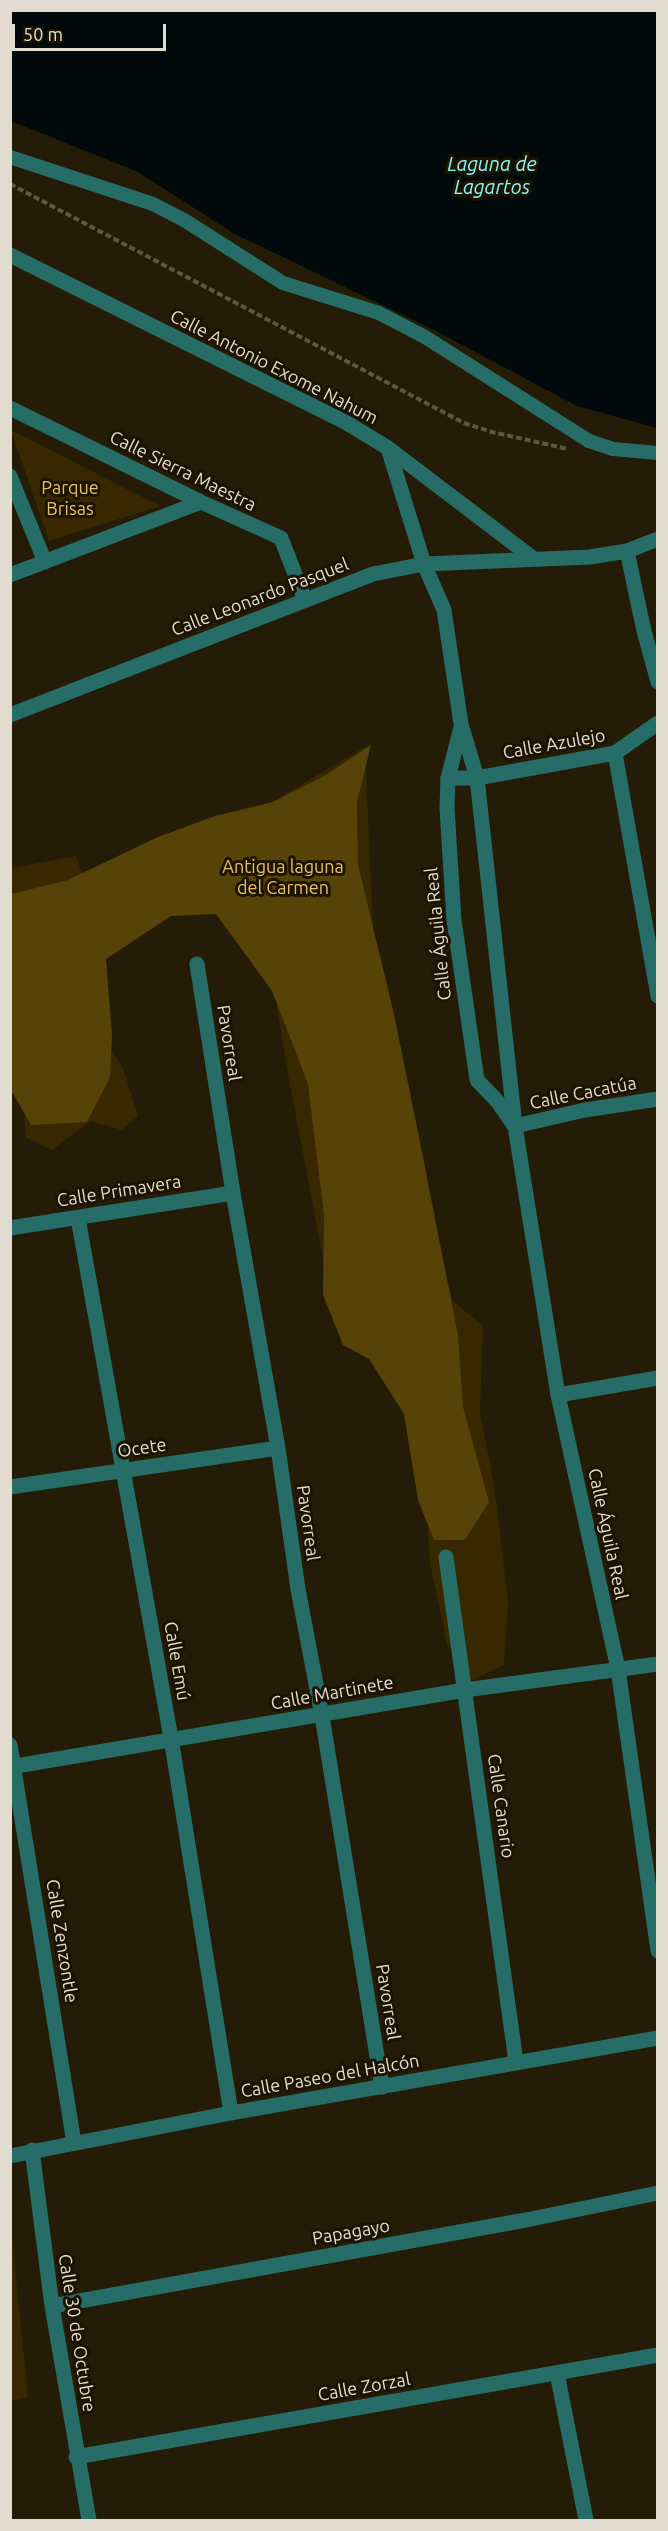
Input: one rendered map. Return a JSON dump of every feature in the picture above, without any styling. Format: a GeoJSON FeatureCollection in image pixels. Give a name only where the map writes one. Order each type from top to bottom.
{"type":"FeatureCollection","features":[{"type":"Feature","properties":{"kind":"street"},"geometry":{"type":"LineString","coordinates":[[10,157],[153,204],[184,220],[283,283],[379,313],[425,337],[589,441],[613,449],[657,453]]}},
{"type":"Feature","properties":{"kind":"street","name":"Calle Antonio Exome Nahum"},"geometry":{"type":"LineString","coordinates":[[10,255],[347,423],[388,448],[534,559]]}},
{"type":"Feature","properties":{"kind":"street","name":"Calle Sierra Maestra"},"geometry":{"type":"LineString","coordinates":[[10,408],[201,502],[281,538],[305,600]]}},
{"type":"Feature","properties":{"kind":"street","name":"Calle Águila Real"},"geometry":{"type":"LineString","coordinates":[[388,448],[424,564],[444,610],[461,724],[477,778],[515,1126],[558,1395],[618,1669],[657,1951]]}},
{"type":"Feature","properties":{"kind":"street"},"geometry":{"type":"LineString","coordinates":[[10,476],[45,562]]}},
{"type":"Feature","properties":{"kind":"street"},"geometry":{"type":"LineString","coordinates":[[10,575],[201,502]]}},
{"type":"Feature","properties":{"kind":"street","name":"Calle Leonardo Pasquel"},"geometry":{"type":"LineString","coordinates":[[10,715],[373,574],[424,564],[590,557],[627,551],[657,539]]}},
{"type":"Feature","properties":{"kind":"street"},"geometry":{"type":"LineString","coordinates":[[627,551],[657,682]]}},
{"type":"Feature","properties":{"kind":"street","name":"Calle Azulejo"},"geometry":{"type":"LineString","coordinates":[[447,777],[477,778],[615,753],[657,723]]}},
{"type":"Feature","properties":{"kind":"street","name":"Calle Águila Real"},"geometry":{"type":"LineString","coordinates":[[461,724],[447,777],[454,921],[477,1080],[498,1102],[515,1126]]}},
{"type":"Feature","properties":{"kind":"street"},"geometry":{"type":"LineString","coordinates":[[615,753],[657,996]]}},
{"type":"Feature","properties":{"kind":"street","name":"Pavorreal"},"geometry":{"type":"LineString","coordinates":[[197,964],[233,1193],[278,1448],[298,1590],[322,1716],[382,2087]]}},
{"type":"Feature","properties":{"kind":"street","name":"Calle Cacatúa"},"geometry":{"type":"LineString","coordinates":[[515,1126],[585,1110],[657,1099]]}},
{"type":"Feature","properties":{"kind":"street","name":"Calle Primavera"},"geometry":{"type":"LineString","coordinates":[[10,1228],[233,1193]]}},
{"type":"Feature","properties":{"kind":"street","name":"Calle Emú"},"geometry":{"type":"LineString","coordinates":[[78,1218],[171,1738],[231,2113]]}},
{"type":"Feature","properties":{"kind":"street"},"geometry":{"type":"LineString","coordinates":[[558,1395],[657,1378]]}},
{"type":"Feature","properties":{"kind":"street","name":"Ocete"},"geometry":{"type":"LineString","coordinates":[[10,1487],[278,1448]]}},
{"type":"Feature","properties":{"kind":"street","name":"Calle Canario"},"geometry":{"type":"LineString","coordinates":[[446,1557],[516,2062]]}},
{"type":"Feature","properties":{"kind":"street","name":"Calle Martinete"},"geometry":{"type":"LineString","coordinates":[[12,1767],[171,1738],[322,1716],[465,1690],[657,1664]]}},
{"type":"Feature","properties":{"kind":"street","name":"Calle Zenzontle"},"geometry":{"type":"LineString","coordinates":[[10,1745],[74,2143]]}},
{"type":"Feature","properties":{"kind":"street","name":"Calle Paseo del Halcón"},"geometry":{"type":"LineString","coordinates":[[10,2156],[231,2113],[657,2038]]}},
{"type":"Feature","properties":{"kind":"street","name":"Calle 30 de Octubre"},"geometry":{"type":"LineString","coordinates":[[32,2150],[52,2306],[76,2457],[89,2520]]}},
{"type":"Feature","properties":{"kind":"street","name":"Papagayo"},"geometry":{"type":"LineString","coordinates":[[52,2306],[526,2220],[657,2193]]}},
{"type":"Feature","properties":{"kind":"street","name":"Calle Zorzal"},"geometry":{"type":"LineString","coordinates":[[76,2457],[657,2355]]}},
{"type":"Feature","properties":{"kind":"street"},"geometry":{"type":"LineString","coordinates":[[557,2373],[586,2520]]}},
{"type":"Feature","properties":{"kind":"path"},"geometry":{"type":"LineString","coordinates":[[10,184],[464,423],[492,432],[571,450]]}},
{"type":"Feature","properties":{"kind":"green space","name":"Parque Brisas"},"geometry":{"type":"Polygon","coordinates":[[[11,430],[160,506],[49,541],[11,430]]]}},
{"type":"Feature","properties":{"kind":"green space","name":"Antigua laguna del Carmen"},"geometry":{"type":"Polygon","coordinates":[[[371,745],[357,802],[358,865],[394,1014],[458,1335],[463,1407],[489,1502],[465,1540],[434,1540],[418,1500],[404,1414],[369,1359],[343,1345],[323,1295],[324,1215],[308,1084],[272,991],[216,914],[171,916],[106,959],[112,1035],[110,1077],[87,1122],[31,1125],[11,1090],[11,894],[68,880],[158,837],[215,816],[273,802],[326,775],[371,745]]]}},
{"type":"Feature","properties":{"kind":"green space","name":"Antigua laguna del Carmen"},"geometry":{"type":"Polygon","coordinates":[[[365,747],[379,1071],[425,1179],[452,1300],[483,1326],[480,1412],[495,1491],[508,1602],[504,1665],[472,1680],[447,1644],[430,1563],[419,1387],[325,1270],[288,1074],[266,938],[220,863],[118,936],[92,985],[96,1027],[123,1068],[138,1116],[122,1130],[91,1121],[52,1150],[26,1138],[11,902],[11,868],[76,856],[86,885],[151,873],[365,747]]]}},
{"type":"Feature","properties":{"kind":"green space"},"geometry":{"type":"Polygon","coordinates":[[[11,2229],[28,2397],[10,2401],[11,2229]]]}},
{"type":"Feature","properties":{"kind":"water","name":"Laguna de Lagartos"},"geometry":{"type":"Polygon","coordinates":[[[10,11],[657,11],[657,428],[577,406],[432,329],[233,233],[138,172],[11,121],[10,11]]]}}]}
